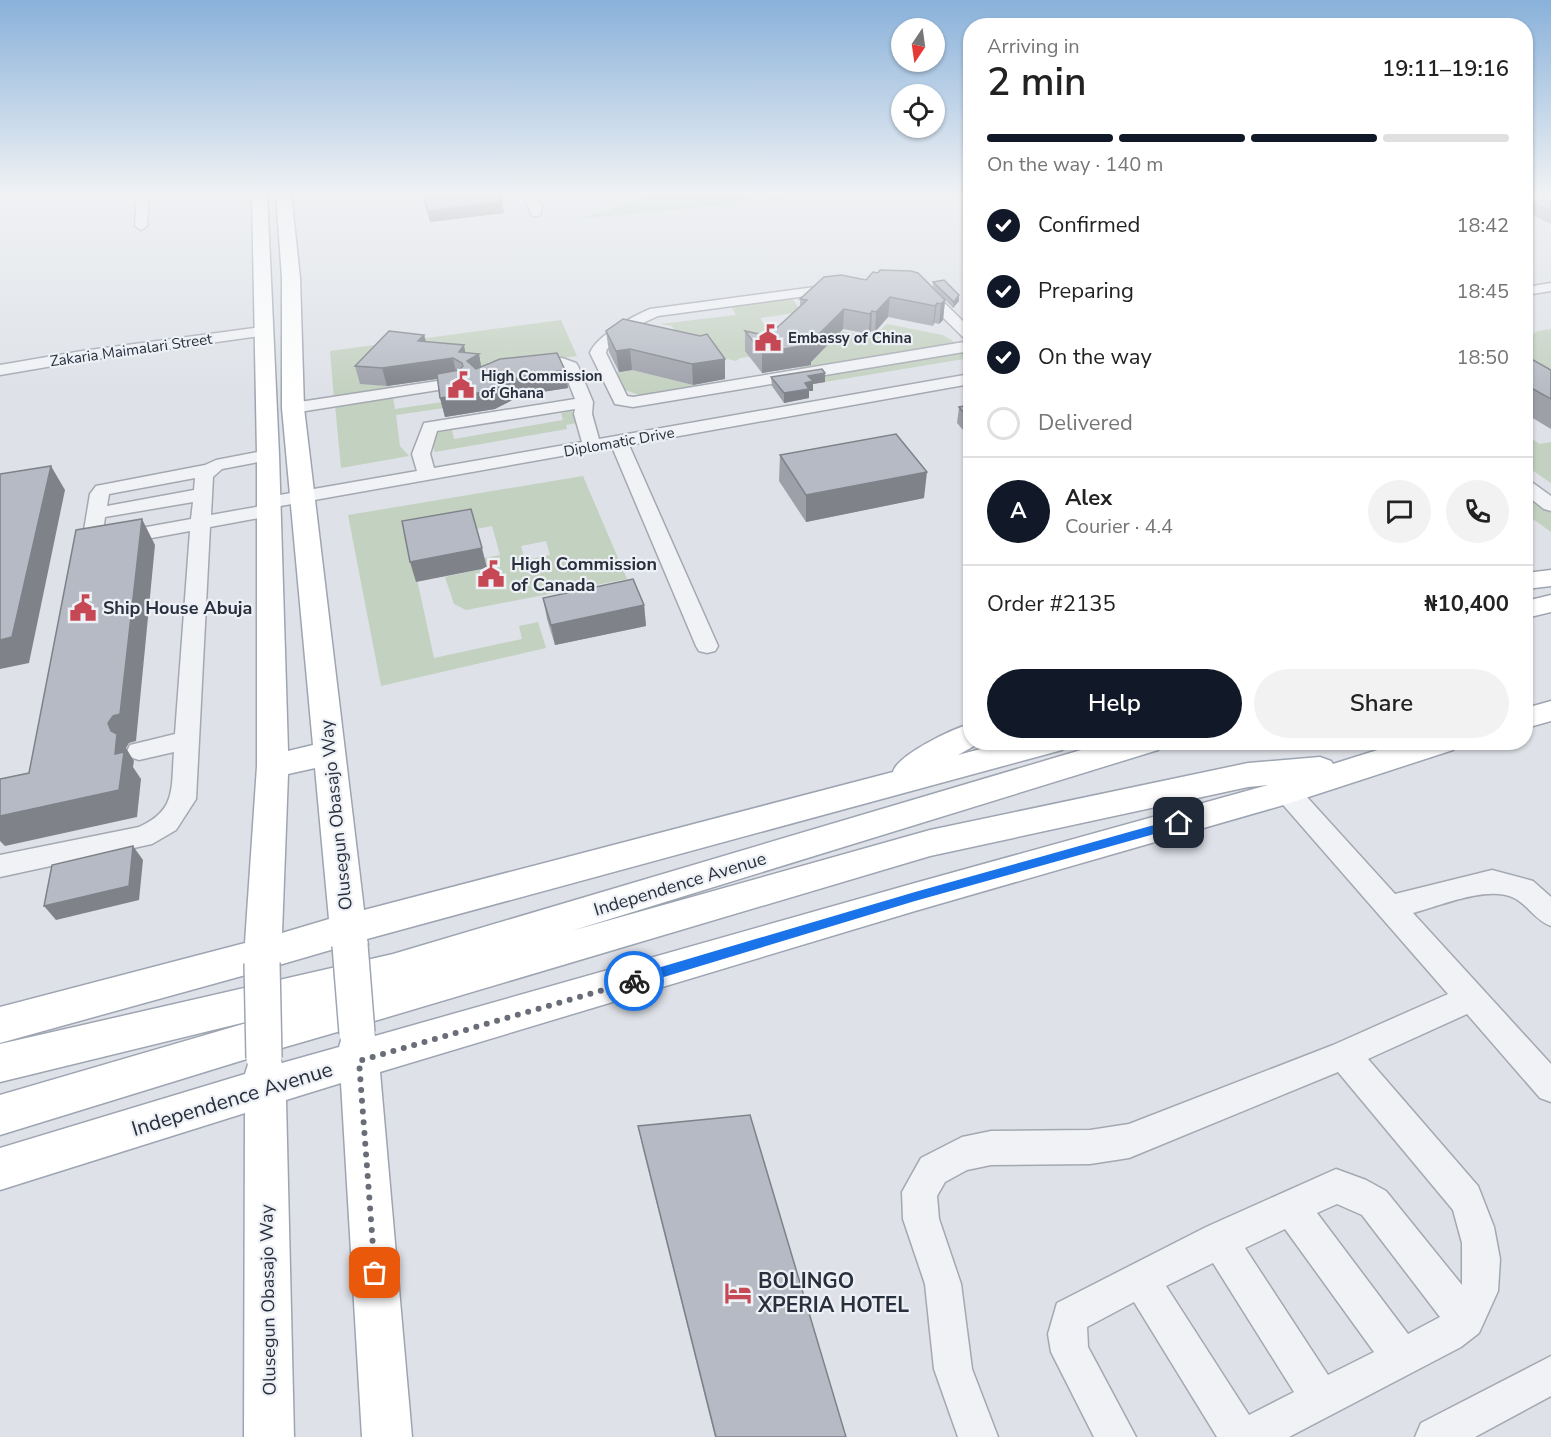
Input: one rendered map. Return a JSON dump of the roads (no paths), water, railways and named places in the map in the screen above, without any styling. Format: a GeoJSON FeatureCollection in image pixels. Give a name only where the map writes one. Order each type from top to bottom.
{"type":"FeatureCollection","features":[{"type":"Feature","properties":{"kind":"main road","name":"Olusegun Obasajo Way"},"geometry":{"type":"LineString","coordinates":[[260,260],[268,455],[273,766],[261,959],[265,1072],[269,1437]]}},
{"type":"Feature","properties":{"kind":"main road","name":"Olusegun Obasajo Way"},"geometry":{"type":"LineString","coordinates":[[289,260],[293,408],[350,937],[387,1437]]}},
{"type":"Feature","properties":{"kind":"main road"},"geometry":{"type":"LineString","coordinates":[[265,381],[292,377]]}},
{"type":"Feature","properties":{"kind":"main road"},"geometry":{"type":"LineString","coordinates":[[1533,580],[1551,578]]}},
{"type":"Feature","properties":{"kind":"main road"},"geometry":{"type":"LineString","coordinates":[[1533,608],[1551,603]]}},
{"type":"Feature","properties":{"kind":"main road"},"geometry":{"type":"LineString","coordinates":[[1533,716],[1551,711]]}},
{"type":"Feature","properties":{"kind":"main road"},"geometry":{"type":"LineString","coordinates":[[882,788],[963,738]]}},
{"type":"Feature","properties":{"kind":"main road","name":"Independence Avenue"},"geometry":{"type":"LineString","coordinates":[[0,1025],[350,937],[1022,750]]}},
{"type":"Feature","properties":{"kind":"main road","name":"Independence Avenue"},"geometry":{"type":"LineString","coordinates":[[0,1063],[393,970],[1121,750]]}},
{"type":"Feature","properties":{"kind":"main road","name":"Independence Avenue"},"geometry":{"type":"LineString","coordinates":[[0,1168],[265,1072],[915,897],[1287,792],[1415,750]]}},
{"type":"Feature","properties":{"kind":"main road"},"geometry":{"type":"LineString","coordinates":[[273,766],[329,753]]}},
{"type":"Feature","properties":{"kind":"main road","name":"Independence Avenue"},"geometry":{"type":"LineString","coordinates":[[0,1115],[751,893],[930,843],[1248,775],[1362,766]]}},
{"type":"Feature","properties":{"kind":"street"},"geometry":{"type":"LineString","coordinates":[[908,283],[922,288],[963,329]]}},
{"type":"Feature","properties":{"kind":"street"},"geometry":{"type":"LineString","coordinates":[[853,286],[655,312],[640,319],[600,347],[598,353],[621,400],[633,402],[963,347]]}},
{"type":"Feature","properties":{"kind":"street"},"geometry":{"type":"LineString","coordinates":[[1533,290],[1551,287]]}},
{"type":"Feature","properties":{"kind":"street","name":"Zakaria Maimalari Street"},"geometry":{"type":"LineString","coordinates":[[0,370],[82,356],[262,332]]}},
{"type":"Feature","properties":{"kind":"street"},"geometry":{"type":"LineString","coordinates":[[510,369],[555,363],[567,364],[585,402],[583,414],[592,447]]}},
{"type":"Feature","properties":{"kind":"street","name":"Diplomatic Drive"},"geometry":{"type":"LineString","coordinates":[[98,513],[93,536],[108,540],[202,522],[302,497],[963,380]]}},
{"type":"Feature","properties":{"kind":"street"},"geometry":{"type":"LineString","coordinates":[[293,408],[457,383]]}},
{"type":"Feature","properties":{"kind":"street"},"geometry":{"type":"LineString","coordinates":[[428,475],[421,454],[430,427],[585,402]]}},
{"type":"Feature","properties":{"kind":"street"},"geometry":{"type":"LineString","coordinates":[[619,442],[707,646]]}},
{"type":"Feature","properties":{"kind":"street"},"geometry":{"type":"LineString","coordinates":[[203,494],[98,513],[99,494],[104,490],[208,470],[230,462],[268,455]]}},
{"type":"Feature","properties":{"kind":"street"},"geometry":{"type":"LineString","coordinates":[[0,866],[143,837],[161,830],[174,817],[183,799],[204,475],[208,470]]}},
{"type":"Feature","properties":{"kind":"street"},"geometry":{"type":"LineString","coordinates":[[1533,491],[1548,500]]}},
{"type":"Feature","properties":{"kind":"street"},"geometry":{"type":"LineString","coordinates":[[139,751],[187,741]]}},
{"type":"Feature","properties":{"kind":"street"},"geometry":{"type":"LineString","coordinates":[[1287,792],[1551,1087]]}},
{"type":"Feature","properties":{"kind":"street"},"geometry":{"type":"LineString","coordinates":[[1389,907],[1492,881],[1523,889],[1551,914]]}},
{"type":"Feature","properties":{"kind":"street"},"geometry":{"type":"LineString","coordinates":[[978,1437],[953,1369],[943,1284],[921,1219],[920,1192],[933,1170],[962,1154],[991,1148],[1090,1147],[1129,1141],[1344,1055],[1471,998]]}},
{"type":"Feature","properties":{"kind":"street"},"geometry":{"type":"LineString","coordinates":[[1248,1437],[1448,1334],[1466,1320],[1480,1290],[1481,1244],[1476,1219],[1466,1198],[1344,1055]]}},
{"type":"Feature","properties":{"kind":"street"},"geometry":{"type":"LineString","coordinates":[[1116,1437],[1070,1352],[1067,1334],[1070,1316],[1219,1240],[1336,1186],[1354,1192],[1374,1203],[1466,1320]]}},
{"type":"Feature","properties":{"kind":"street"},"geometry":{"type":"LineString","coordinates":[[1290,1206],[1402,1358]]}},
{"type":"Feature","properties":{"kind":"street"},"geometry":{"type":"LineString","coordinates":[[1219,1240],[1321,1399]]}},
{"type":"Feature","properties":{"kind":"street"},"geometry":{"type":"LineString","coordinates":[[1140,1279],[1240,1437]]}},
{"type":"Feature","properties":{"kind":"street"},"geometry":{"type":"LineString","coordinates":[[1436,1437],[1551,1375]]}},
{"type":"Feature","properties":{"kind":"place","name":"Embassy of China"},"geometry":{"type":"Point","coordinates":[768,338]}},
{"type":"Feature","properties":{"kind":"place","name":"High Commission of Ghana"},"geometry":{"type":"Point","coordinates":[461,385]}},
{"type":"Feature","properties":{"kind":"place","name":"High Commission of Canada"},"geometry":{"type":"Point","coordinates":[491,574]}},
{"type":"Feature","properties":{"kind":"place","name":"Ship House Abuja"},"geometry":{"type":"Point","coordinates":[83,608]}},
{"type":"Feature","properties":{"kind":"place","name":"BOLINGO XPERIA HOTEL"},"geometry":{"type":"Point","coordinates":[738,1293]}}]}
